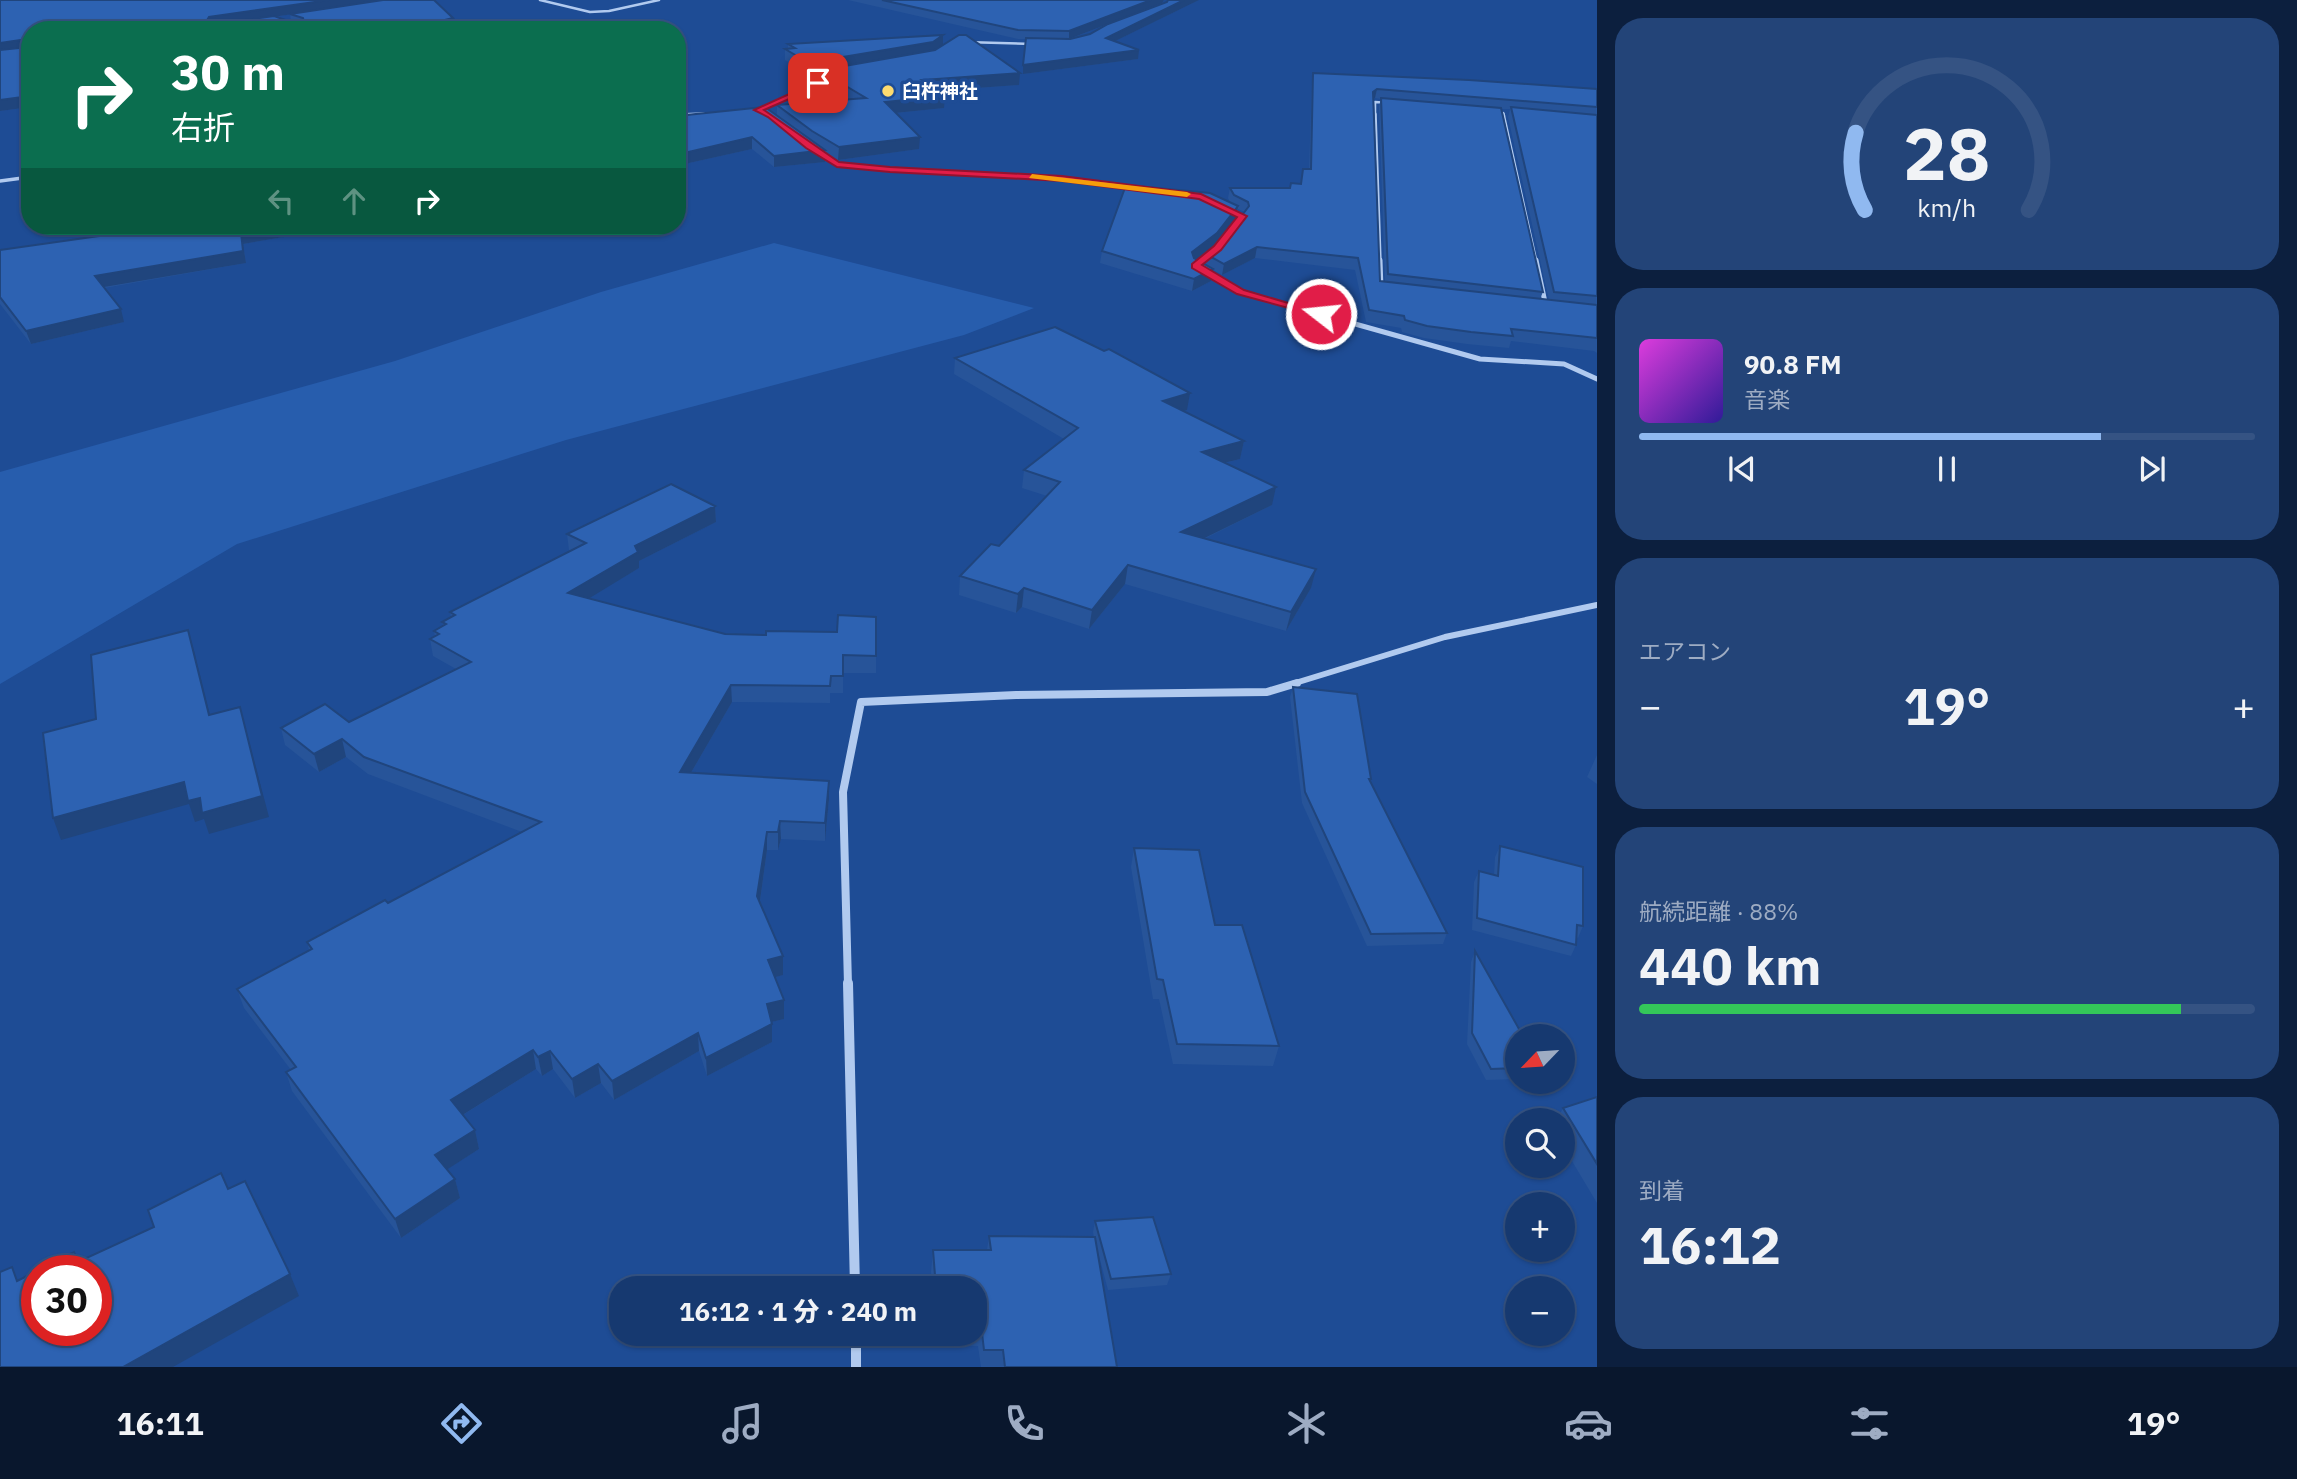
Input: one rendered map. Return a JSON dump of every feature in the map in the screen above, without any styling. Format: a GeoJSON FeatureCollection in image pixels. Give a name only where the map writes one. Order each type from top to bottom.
{"type":"FeatureCollection","features":[{"type":"Feature","properties":{"kind":"street"},"geometry":{"type":"LineString","coordinates":[[540,0],[590,12],[609,11],[659,0]]}},
{"type":"Feature","properties":{"kind":"street"},"geometry":{"type":"LineString","coordinates":[[957,42],[1043,44]]}},
{"type":"Feature","properties":{"kind":"street"},"geometry":{"type":"LineString","coordinates":[[747,111],[758,110],[838,75]]}},
{"type":"Feature","properties":{"kind":"street"},"geometry":{"type":"LineString","coordinates":[[1394,290],[1380,289],[1375,102],[1401,104]]}},
{"type":"Feature","properties":{"kind":"street"},"geometry":{"type":"LineString","coordinates":[[758,110],[764,113]]}},
{"type":"Feature","properties":{"kind":"street"},"geometry":{"type":"LineString","coordinates":[[686,114],[713,113]]}},
{"type":"Feature","properties":{"kind":"street"},"geometry":{"type":"LineString","coordinates":[[1516,114],[1503,113],[1546,308]]}},
{"type":"Feature","properties":{"kind":"street"},"geometry":{"type":"LineString","coordinates":[[809,147],[837,164],[890,170],[1062,178],[1139,188]]}},
{"type":"Feature","properties":{"kind":"street"},"geometry":{"type":"LineString","coordinates":[[0,181],[21,178]]}},
{"type":"Feature","properties":{"kind":"street"},"geometry":{"type":"LineString","coordinates":[[1218,248],[1195,266],[1241,292],[1480,359],[1564,363],[1597,379]]}},
{"type":"Feature","properties":{"kind":"street"},"geometry":{"type":"LineString","coordinates":[[1532,306],[1559,309]]}},
{"type":"Feature","properties":{"kind":"street"},"geometry":{"type":"LineString","coordinates":[[855,1276],[843,792],[861,702],[1016,695],[1267,692],[1445,637],[1597,605]]}},
{"type":"Feature","properties":{"kind":"street"},"geometry":{"type":"LineString","coordinates":[[856,1346],[856,1367]]}},
{"type":"Feature","properties":{"kind":"shaded area"},"geometry":{"type":"Polygon","coordinates":[[[774,243],[1034,308],[964,335],[566,440],[237,544],[0,684],[0,472],[395,361],[601,292],[774,243]]]}},
{"type":"Feature","properties":{"kind":"building"},"geometry":{"type":"Polygon","coordinates":[[[0,0],[329,0],[209,17],[207,21],[21,21],[21,40],[0,43],[0,0]]]}},
{"type":"Feature","properties":{"kind":"building"},"geometry":{"type":"Polygon","coordinates":[[[383,0],[434,0],[453,18],[441,21],[304,21],[303,18],[290,14],[383,0]]]}},
{"type":"Feature","properties":{"kind":"building"},"geometry":{"type":"Polygon","coordinates":[[[882,0],[1151,0],[1069,31],[1018,30],[882,0]]]}},
{"type":"Feature","properties":{"kind":"building"},"geometry":{"type":"Polygon","coordinates":[[[1168,0],[1184,0],[1106,38],[1139,50],[1023,65],[1026,38],[1070,39],[1090,34],[1168,0]]]}},
{"type":"Feature","properties":{"kind":"building"},"geometry":{"type":"Polygon","coordinates":[[[274,16],[288,21],[239,21],[274,16]]]}},
{"type":"Feature","properties":{"kind":"building"},"geometry":{"type":"Polygon","coordinates":[[[943,35],[933,42],[837,58],[816,67],[785,49],[795,48],[788,44],[943,35]]]}},
{"type":"Feature","properties":{"kind":"building"},"geometry":{"type":"Polygon","coordinates":[[[959,35],[966,35],[1020,73],[922,80],[945,96],[885,102],[920,137],[839,147],[777,105],[866,98],[824,73],[839,67],[935,50],[959,35]]]}},
{"type":"Feature","properties":{"kind":"building"},"geometry":{"type":"Polygon","coordinates":[[[21,48],[21,97],[0,100],[0,50],[21,48]]]}},
{"type":"Feature","properties":{"kind":"building"},"geometry":{"type":"Polygon","coordinates":[[[1313,73],[1597,89],[1597,107],[1377,89],[1373,92],[1380,281],[1597,305],[1597,338],[1511,329],[1513,336],[1471,332],[1427,326],[1405,320],[1404,316],[1369,310],[1358,258],[1257,247],[1224,264],[1206,254],[1223,240],[1249,206],[1248,202],[1234,195],[1230,188],[1290,188],[1291,183],[1301,184],[1303,169],[1311,169],[1313,73]]]}},
{"type":"Feature","properties":{"kind":"building"},"geometry":{"type":"Polygon","coordinates":[[[1381,98],[1501,108],[1543,292],[1388,274],[1381,98]]]}},
{"type":"Feature","properties":{"kind":"building"},"geometry":{"type":"Polygon","coordinates":[[[765,107],[825,150],[774,156],[752,137],[686,153],[686,115],[765,107]]]}},
{"type":"Feature","properties":{"kind":"building"},"geometry":{"type":"Polygon","coordinates":[[[1511,107],[1597,115],[1597,296],[1554,292],[1511,107]]]}},
{"type":"Feature","properties":{"kind":"building"},"geometry":{"type":"Polygon","coordinates":[[[1126,185],[1210,193],[1238,206],[1217,233],[1192,252],[1194,258],[1213,269],[1194,279],[1102,251],[1126,185]]]}},
{"type":"Feature","properties":{"kind":"building"},"geometry":{"type":"Polygon","coordinates":[[[106,235],[241,235],[243,251],[95,276],[121,309],[26,331],[0,297],[0,250],[106,235]]]}},
{"type":"Feature","properties":{"kind":"building"},"geometry":{"type":"Polygon","coordinates":[[[1055,327],[1104,351],[1109,349],[1190,393],[1163,401],[1244,441],[1202,452],[1276,487],[1181,532],[1316,569],[1291,612],[1128,565],[1092,610],[1024,588],[1018,594],[960,576],[991,544],[999,546],[1060,482],[1024,470],[1078,428],[955,358],[1055,327]]]}},
{"type":"Feature","properties":{"kind":"building"},"geometry":{"type":"Polygon","coordinates":[[[671,484],[715,506],[635,546],[638,552],[568,593],[725,634],[766,635],[766,631],[837,632],[838,615],[876,617],[876,656],[843,655],[843,676],[831,676],[830,686],[731,685],[680,772],[829,781],[825,823],[780,821],[778,832],[767,832],[757,896],[783,956],[768,960],[784,1000],[767,1004],[772,1024],[706,1058],[698,1033],[612,1081],[598,1064],[572,1079],[550,1051],[538,1057],[533,1050],[451,1100],[475,1130],[435,1155],[455,1179],[395,1219],[286,1072],[296,1067],[237,989],[312,949],[307,942],[385,900],[388,903],[541,822],[364,757],[342,739],[314,754],[281,728],[325,704],[349,722],[471,662],[430,639],[439,634],[434,631],[446,624],[442,622],[455,615],[450,612],[586,543],[567,534],[671,484]]]}},
{"type":"Feature","properties":{"kind":"building"},"geometry":{"type":"Polygon","coordinates":[[[188,630],[209,715],[240,707],[262,796],[202,813],[200,798],[188,801],[184,782],[53,818],[43,733],[96,719],[91,655],[188,630]]]}},
{"type":"Feature","properties":{"kind":"building"},"geometry":{"type":"Polygon","coordinates":[[[1293,687],[1357,694],[1369,779],[1447,933],[1371,934],[1305,792],[1293,687]]]}},
{"type":"Feature","properties":{"kind":"building"},"geometry":{"type":"Polygon","coordinates":[[[1500,846],[1583,867],[1583,926],[1577,925],[1576,945],[1477,918],[1479,871],[1498,876],[1500,846]]]}},
{"type":"Feature","properties":{"kind":"building"},"geometry":{"type":"Polygon","coordinates":[[[1134,848],[1199,850],[1215,925],[1242,925],[1279,1046],[1177,1044],[1163,980],[1157,979],[1134,848]]]}},
{"type":"Feature","properties":{"kind":"building"},"geometry":{"type":"Polygon","coordinates":[[[1475,951],[1516,1024],[1505,1024],[1505,1068],[1491,1069],[1472,1033],[1475,951]]]}},
{"type":"Feature","properties":{"kind":"building"},"geometry":{"type":"Polygon","coordinates":[[[1597,1097],[1597,1164],[1575,1128],[1575,1108],[1563,1108],[1597,1097]]]}},
{"type":"Feature","properties":{"kind":"building"},"geometry":{"type":"Polygon","coordinates":[[[221,1173],[228,1189],[245,1181],[290,1274],[123,1367],[0,1367],[0,1272],[12,1267],[17,1281],[21,1279],[21,1346],[112,1346],[112,1255],[93,1255],[154,1227],[148,1210],[221,1173]]]}},
{"type":"Feature","properties":{"kind":"building"},"geometry":{"type":"Polygon","coordinates":[[[1153,1217],[1171,1274],[1111,1279],[1095,1221],[1153,1217]]]}},
{"type":"Feature","properties":{"kind":"building"},"geometry":{"type":"Polygon","coordinates":[[[989,1236],[1095,1237],[1117,1367],[1005,1367],[1003,1350],[984,1350],[984,1346],[987,1346],[987,1276],[935,1276],[933,1250],[991,1250],[989,1236]]]}},
{"type":"Feature","properties":{"kind":"slow traffic"},"geometry":{"type":"LineString","coordinates":[[1032,177],[1062,178],[1187,194]]}},
{"type":"Feature","properties":{"kind":"place","name":"臼杵神社"},"geometry":{"type":"Point","coordinates":[888,91]}},
{"type":"Feature","properties":{"kind":"route"},"geometry":{"type":"LineString","coordinates":[[818,83],[758,110],[771,116],[809,147],[837,164],[890,170],[1062,178],[1201,196],[1243,216],[1218,248],[1195,266],[1241,292],[1321,314]]}}]}
